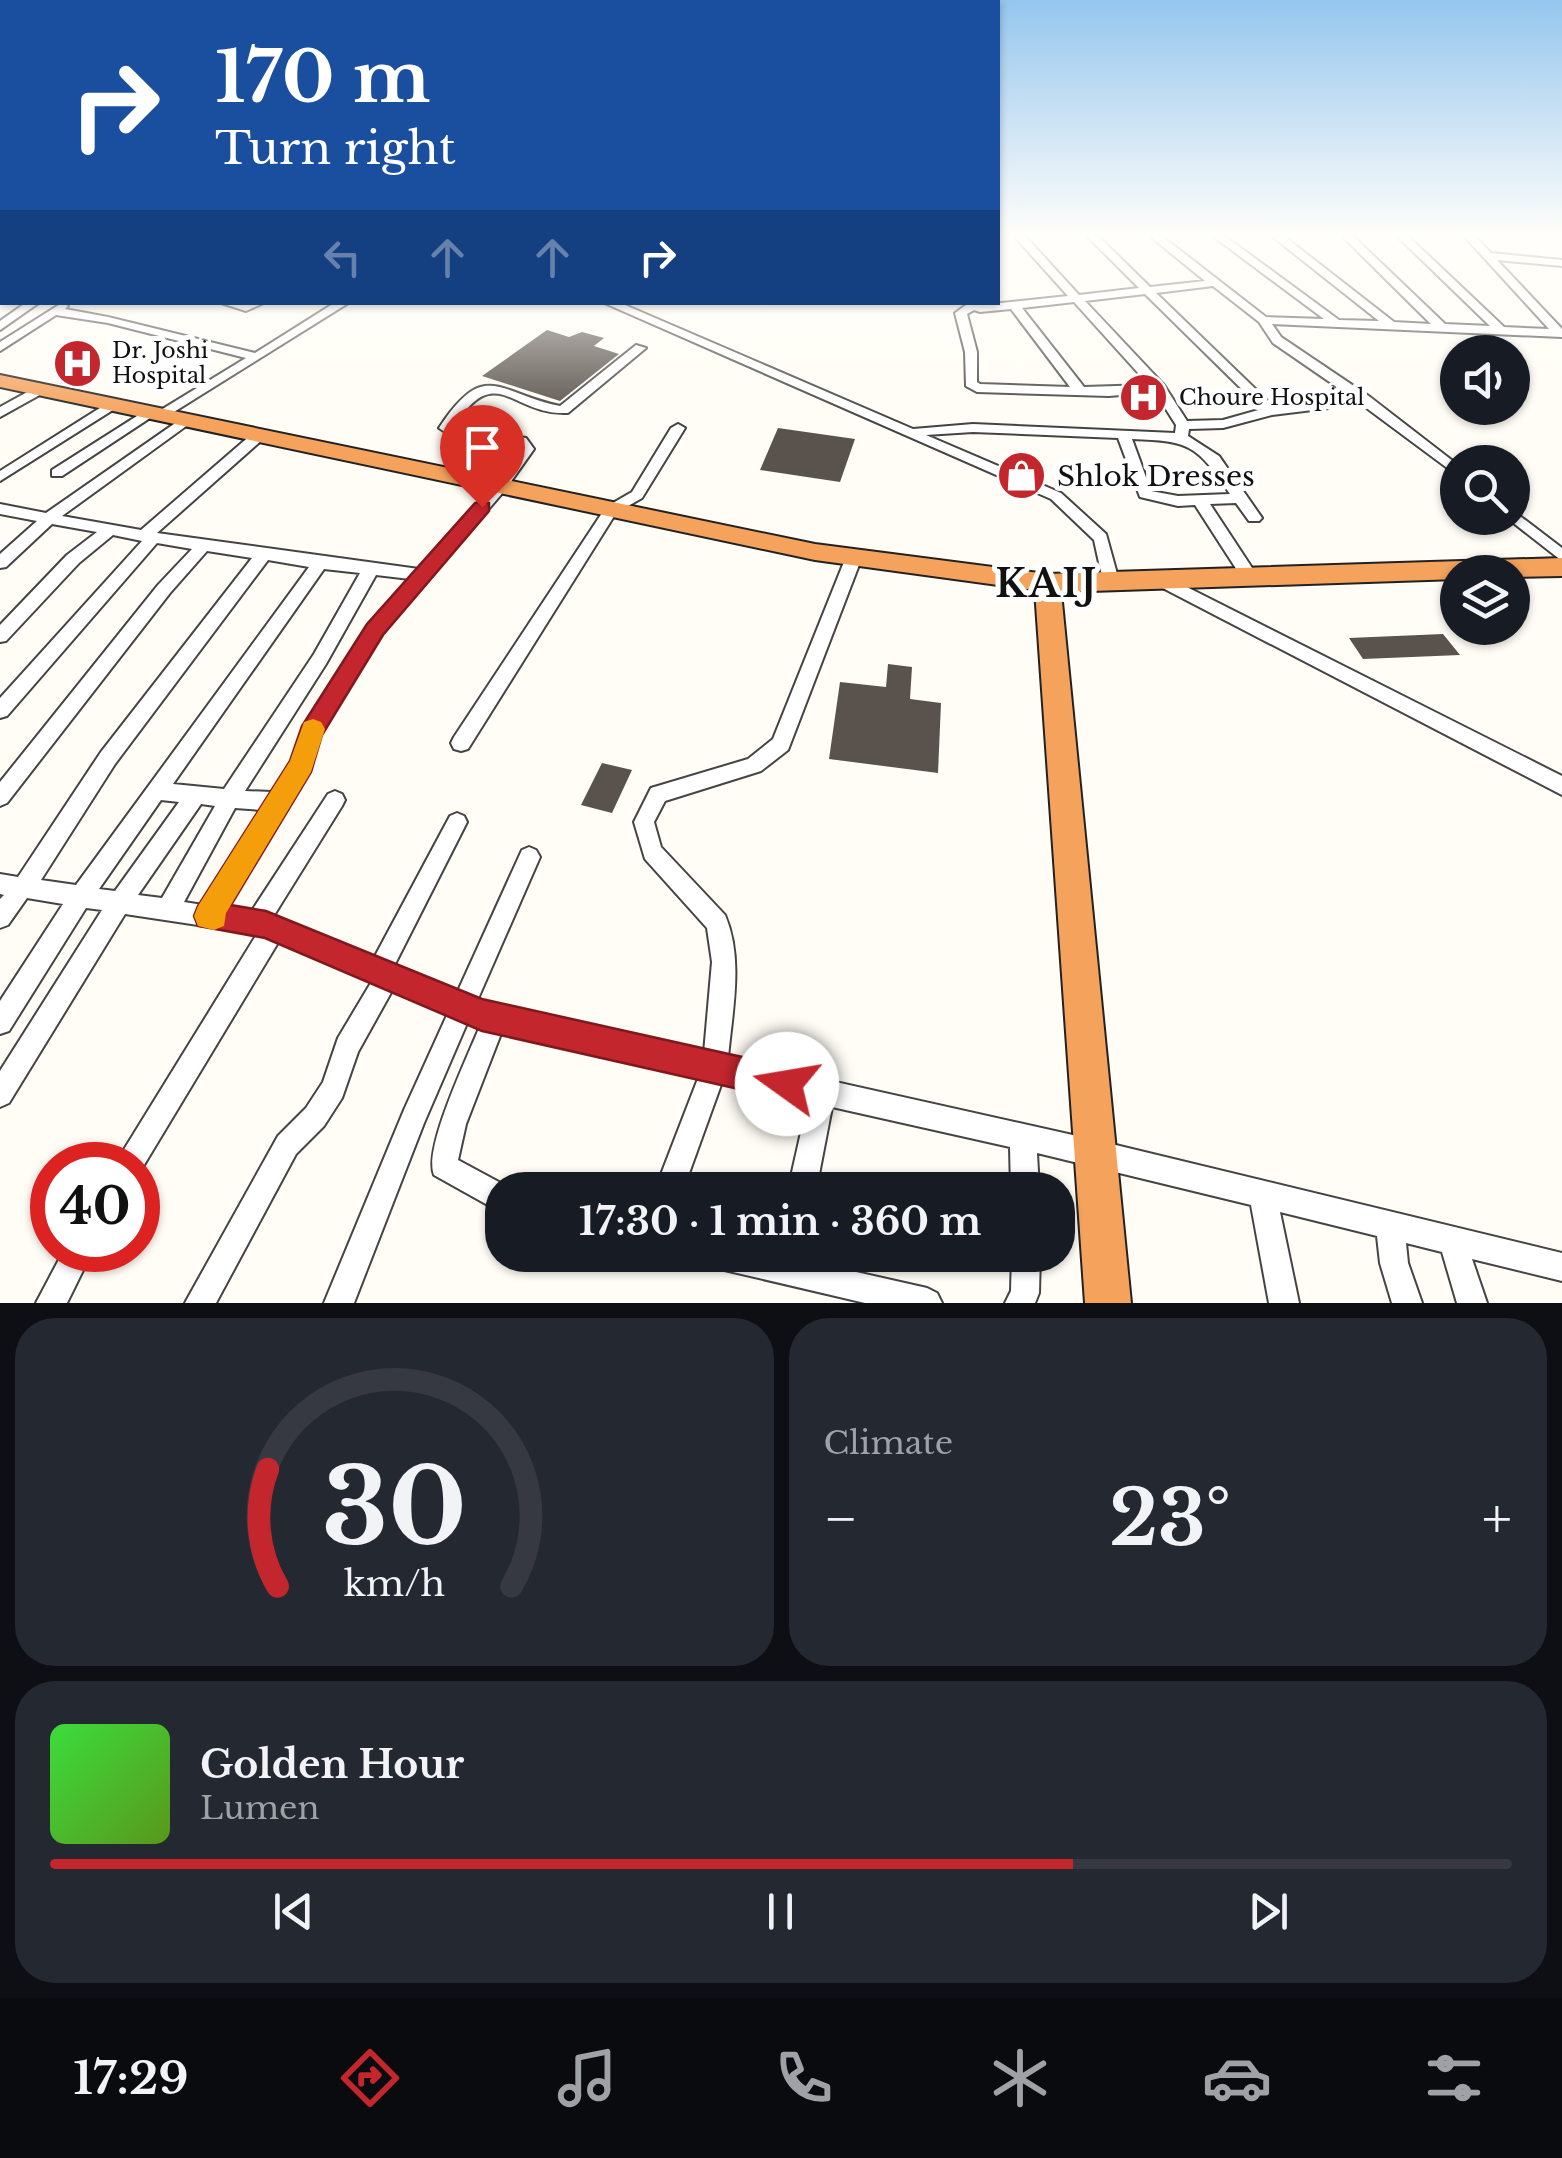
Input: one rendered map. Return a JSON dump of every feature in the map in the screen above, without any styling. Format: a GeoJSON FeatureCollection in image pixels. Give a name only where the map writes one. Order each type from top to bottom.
{"type":"FeatureCollection","features":[{"type":"Feature","properties":{"kind":"highway"},"geometry":{"type":"LineString","coordinates":[[0,380],[257,437],[854,558],[1048,583],[1562,567]]}},
{"type":"Feature","properties":{"kind":"highway"},"geometry":{"type":"LineString","coordinates":[[1048,583],[1108,1303]]}},
{"type":"Feature","properties":{"kind":"street"},"geometry":{"type":"LineString","coordinates":[[1159,388],[977,388],[971,382],[971,352],[961,314],[969,305],[1076,298],[1159,388],[1182,431],[1214,459],[1254,518]]}},
{"type":"Feature","properties":{"kind":"street"},"geometry":{"type":"LineString","coordinates":[[1155,298],[1270,411]]}},
{"type":"Feature","properties":{"kind":"street"},"geometry":{"type":"LineString","coordinates":[[1234,298],[1264,320],[1277,340],[1365,400],[1440,458]]}},
{"type":"Feature","properties":{"kind":"street"},"geometry":{"type":"LineString","coordinates":[[1303,298],[1333,320]]}},
{"type":"Feature","properties":{"kind":"street"},"geometry":{"type":"LineString","coordinates":[[1356,298],[1392,326]]}},
{"type":"Feature","properties":{"kind":"street"},"geometry":{"type":"LineString","coordinates":[[1411,298],[1442,328]]}},
{"type":"Feature","properties":{"kind":"street"},"geometry":{"type":"LineString","coordinates":[[1467,298],[1501,330]]}},
{"type":"Feature","properties":{"kind":"street"},"geometry":{"type":"LineString","coordinates":[[1527,298],[1561,333]]}},
{"type":"Feature","properties":{"kind":"street"},"geometry":{"type":"LineString","coordinates":[[0,326],[31,305]]}},
{"type":"Feature","properties":{"kind":"street"},"geometry":{"type":"LineString","coordinates":[[0,347],[63,305]]}},
{"type":"Feature","properties":{"kind":"street"},"geometry":{"type":"LineString","coordinates":[[57,473],[165,416],[340,305]]}},
{"type":"Feature","properties":{"kind":"street"},"geometry":{"type":"LineString","coordinates":[[615,305],[1056,496],[1101,538],[1112,581]]}},
{"type":"Feature","properties":{"kind":"street"},"geometry":{"type":"LineString","coordinates":[[1014,305],[1078,390]]}},
{"type":"Feature","properties":{"kind":"street"},"geometry":{"type":"LineString","coordinates":[[54,311],[108,320],[257,357]]}},
{"type":"Feature","properties":{"kind":"street"},"geometry":{"type":"LineString","coordinates":[[1264,320],[1333,320],[1561,333]]}},
{"type":"Feature","properties":{"kind":"street"},"geometry":{"type":"LineString","coordinates":[[208,916],[302,764],[310,733],[375,630],[500,487],[526,449],[521,441],[446,428],[479,388],[493,386],[547,408],[563,410],[640,348]]}},
{"type":"Feature","properties":{"kind":"street"},"geometry":{"type":"LineString","coordinates":[[0,413],[40,389]]}},
{"type":"Feature","properties":{"kind":"street"},"geometry":{"type":"LineString","coordinates":[[913,431],[973,428],[1124,436],[1182,431],[1270,411],[1365,400]]}},
{"type":"Feature","properties":{"kind":"street"},"geometry":{"type":"LineString","coordinates":[[0,476],[111,405]]}},
{"type":"Feature","properties":{"kind":"street"},"geometry":{"type":"LineString","coordinates":[[0,562],[165,416]]}},
{"type":"Feature","properties":{"kind":"street"},"geometry":{"type":"LineString","coordinates":[[460,743],[611,510],[636,495],[678,428]]}},
{"type":"Feature","properties":{"kind":"street"},"geometry":{"type":"LineString","coordinates":[[1124,436],[1145,494],[1200,501],[1240,498]]}},
{"type":"Feature","properties":{"kind":"street"},"geometry":{"type":"LineString","coordinates":[[0,710],[149,536],[257,437]]}},
{"type":"Feature","properties":{"kind":"street"},"geometry":{"type":"LineString","coordinates":[[1200,501],[1250,577]]}},
{"type":"Feature","properties":{"kind":"street"},"geometry":{"type":"LineString","coordinates":[[1,510],[320,563],[421,575]]}},
{"type":"Feature","properties":{"kind":"street"},"geometry":{"type":"LineString","coordinates":[[0,636],[72,559],[112,528]]}},
{"type":"Feature","properties":{"kind":"street"},"geometry":{"type":"LineString","coordinates":[[1530,530],[1562,556]]}},
{"type":"Feature","properties":{"kind":"street"},"geometry":{"type":"LineString","coordinates":[[0,797],[164,589],[204,545]]}},
{"type":"Feature","properties":{"kind":"street"},"geometry":{"type":"LineString","coordinates":[[0,917],[11,886],[264,554]]}},
{"type":"Feature","properties":{"kind":"street"},"geometry":{"type":"LineString","coordinates":[[676,1172],[716,1068],[724,962],[717,923],[652,852],[644,822],[658,794],[754,765],[781,744],[854,558]]}},
{"type":"Feature","properties":{"kind":"street"},"geometry":{"type":"LineString","coordinates":[[0,1022],[81,896],[320,563]]}},
{"type":"Feature","properties":{"kind":"street"},"geometry":{"type":"LineString","coordinates":[[168,910],[230,797],[320,659],[370,569]]}},
{"type":"Feature","properties":{"kind":"street"},"geometry":{"type":"LineString","coordinates":[[1161,580],[1562,786]]}},
{"type":"Feature","properties":{"kind":"street"},"geometry":{"type":"LineString","coordinates":[[156,791],[278,800]]}},
{"type":"Feature","properties":{"kind":"street"},"geometry":{"type":"LineString","coordinates":[[0,1094],[120,902],[196,795]]}},
{"type":"Feature","properties":{"kind":"street"},"geometry":{"type":"LineString","coordinates":[[144,1142],[189,1072],[335,800]]}},
{"type":"Feature","properties":{"kind":"street"},"geometry":{"type":"LineString","coordinates":[[200,1303],[287,1144],[315,1117],[333,1089],[347,1047],[457,822]]}},
{"type":"Feature","properties":{"kind":"street"},"geometry":{"type":"LineString","coordinates":[[339,1303],[412,1119],[529,857]]}},
{"type":"Feature","properties":{"kind":"street"},"geometry":{"type":"LineString","coordinates":[[11,886],[266,926],[495,1018],[1095,1152],[1562,1267]]}},
{"type":"Feature","properties":{"kind":"street"},"geometry":{"type":"LineString","coordinates":[[485,1190],[442,1166],[452,1124],[495,1018]]}},
{"type":"Feature","properties":{"kind":"street"},"geometry":{"type":"LineString","coordinates":[[806,1172],[823,1092]]}},
{"type":"Feature","properties":{"kind":"street"},"geometry":{"type":"LineString","coordinates":[[1023,1136],[1025,1172]]}},
{"type":"Feature","properties":{"kind":"street"},"geometry":{"type":"LineString","coordinates":[[1263,1194],[1284,1303]]}},
{"type":"Feature","properties":{"kind":"street"},"geometry":{"type":"LineString","coordinates":[[1390,1225],[1394,1262],[1407,1303]]}},
{"type":"Feature","properties":{"kind":"street"},"geometry":{"type":"LineString","coordinates":[[1452,1240],[1472,1303]]}},
{"type":"Feature","properties":{"kind":"street"},"geometry":{"type":"LineString","coordinates":[[51,1303],[67,1272]]}},
{"type":"Feature","properties":{"kind":"street"},"geometry":{"type":"LineString","coordinates":[[816,1272],[927,1303]]}},
{"type":"Feature","properties":{"kind":"street"},"geometry":{"type":"LineString","coordinates":[[1020,1303],[1025,1293],[1026,1272]]}},
{"type":"Feature","properties":{"kind":"building"},"geometry":{"type":"Polygon","coordinates":[[[547,330],[569,337],[582,332],[604,338],[594,346],[619,354],[560,401],[482,376],[547,330]]]}},
{"type":"Feature","properties":{"kind":"building"},"geometry":{"type":"Polygon","coordinates":[[[778,428],[855,439],[840,482],[760,470],[778,428]]]}},
{"type":"Feature","properties":{"kind":"building"},"geometry":{"type":"Polygon","coordinates":[[[1440,634],[1440,645],[1452,645],[1460,655],[1363,659],[1349,638],[1440,634]]]}},
{"type":"Feature","properties":{"kind":"building"},"geometry":{"type":"Polygon","coordinates":[[[888,664],[912,667],[910,699],[941,703],[938,773],[829,759],[840,682],[886,687],[888,664]]]}},
{"type":"Feature","properties":{"kind":"building"},"geometry":{"type":"Polygon","coordinates":[[[602,763],[632,770],[612,813],[581,805],[602,763]]]}},
{"type":"Feature","properties":{"kind":"slow traffic"},"geometry":{"type":"LineString","coordinates":[[214,917],[208,916],[302,764],[313,729]]}},
{"type":"Feature","properties":{"kind":"place","name":"Dr. Joshi Hospital"},"geometry":{"type":"Point","coordinates":[77,363]}},
{"type":"Feature","properties":{"kind":"place","name":"Choure Hospital"},"geometry":{"type":"Point","coordinates":[1144,397]}},
{"type":"Feature","properties":{"kind":"place","name":"Shlok Dresses"},"geometry":{"type":"Point","coordinates":[1022,476]}},
{"type":"Feature","properties":{"kind":"district","name":"KAIJ"},"geometry":{"type":"Point","coordinates":[1047,583]}},
{"type":"Feature","properties":{"kind":"route"},"geometry":{"type":"LineString","coordinates":[[482,507],[407,590],[344,676],[310,733],[302,764],[208,916],[266,924],[482,1015],[787,1084]]}}]}
